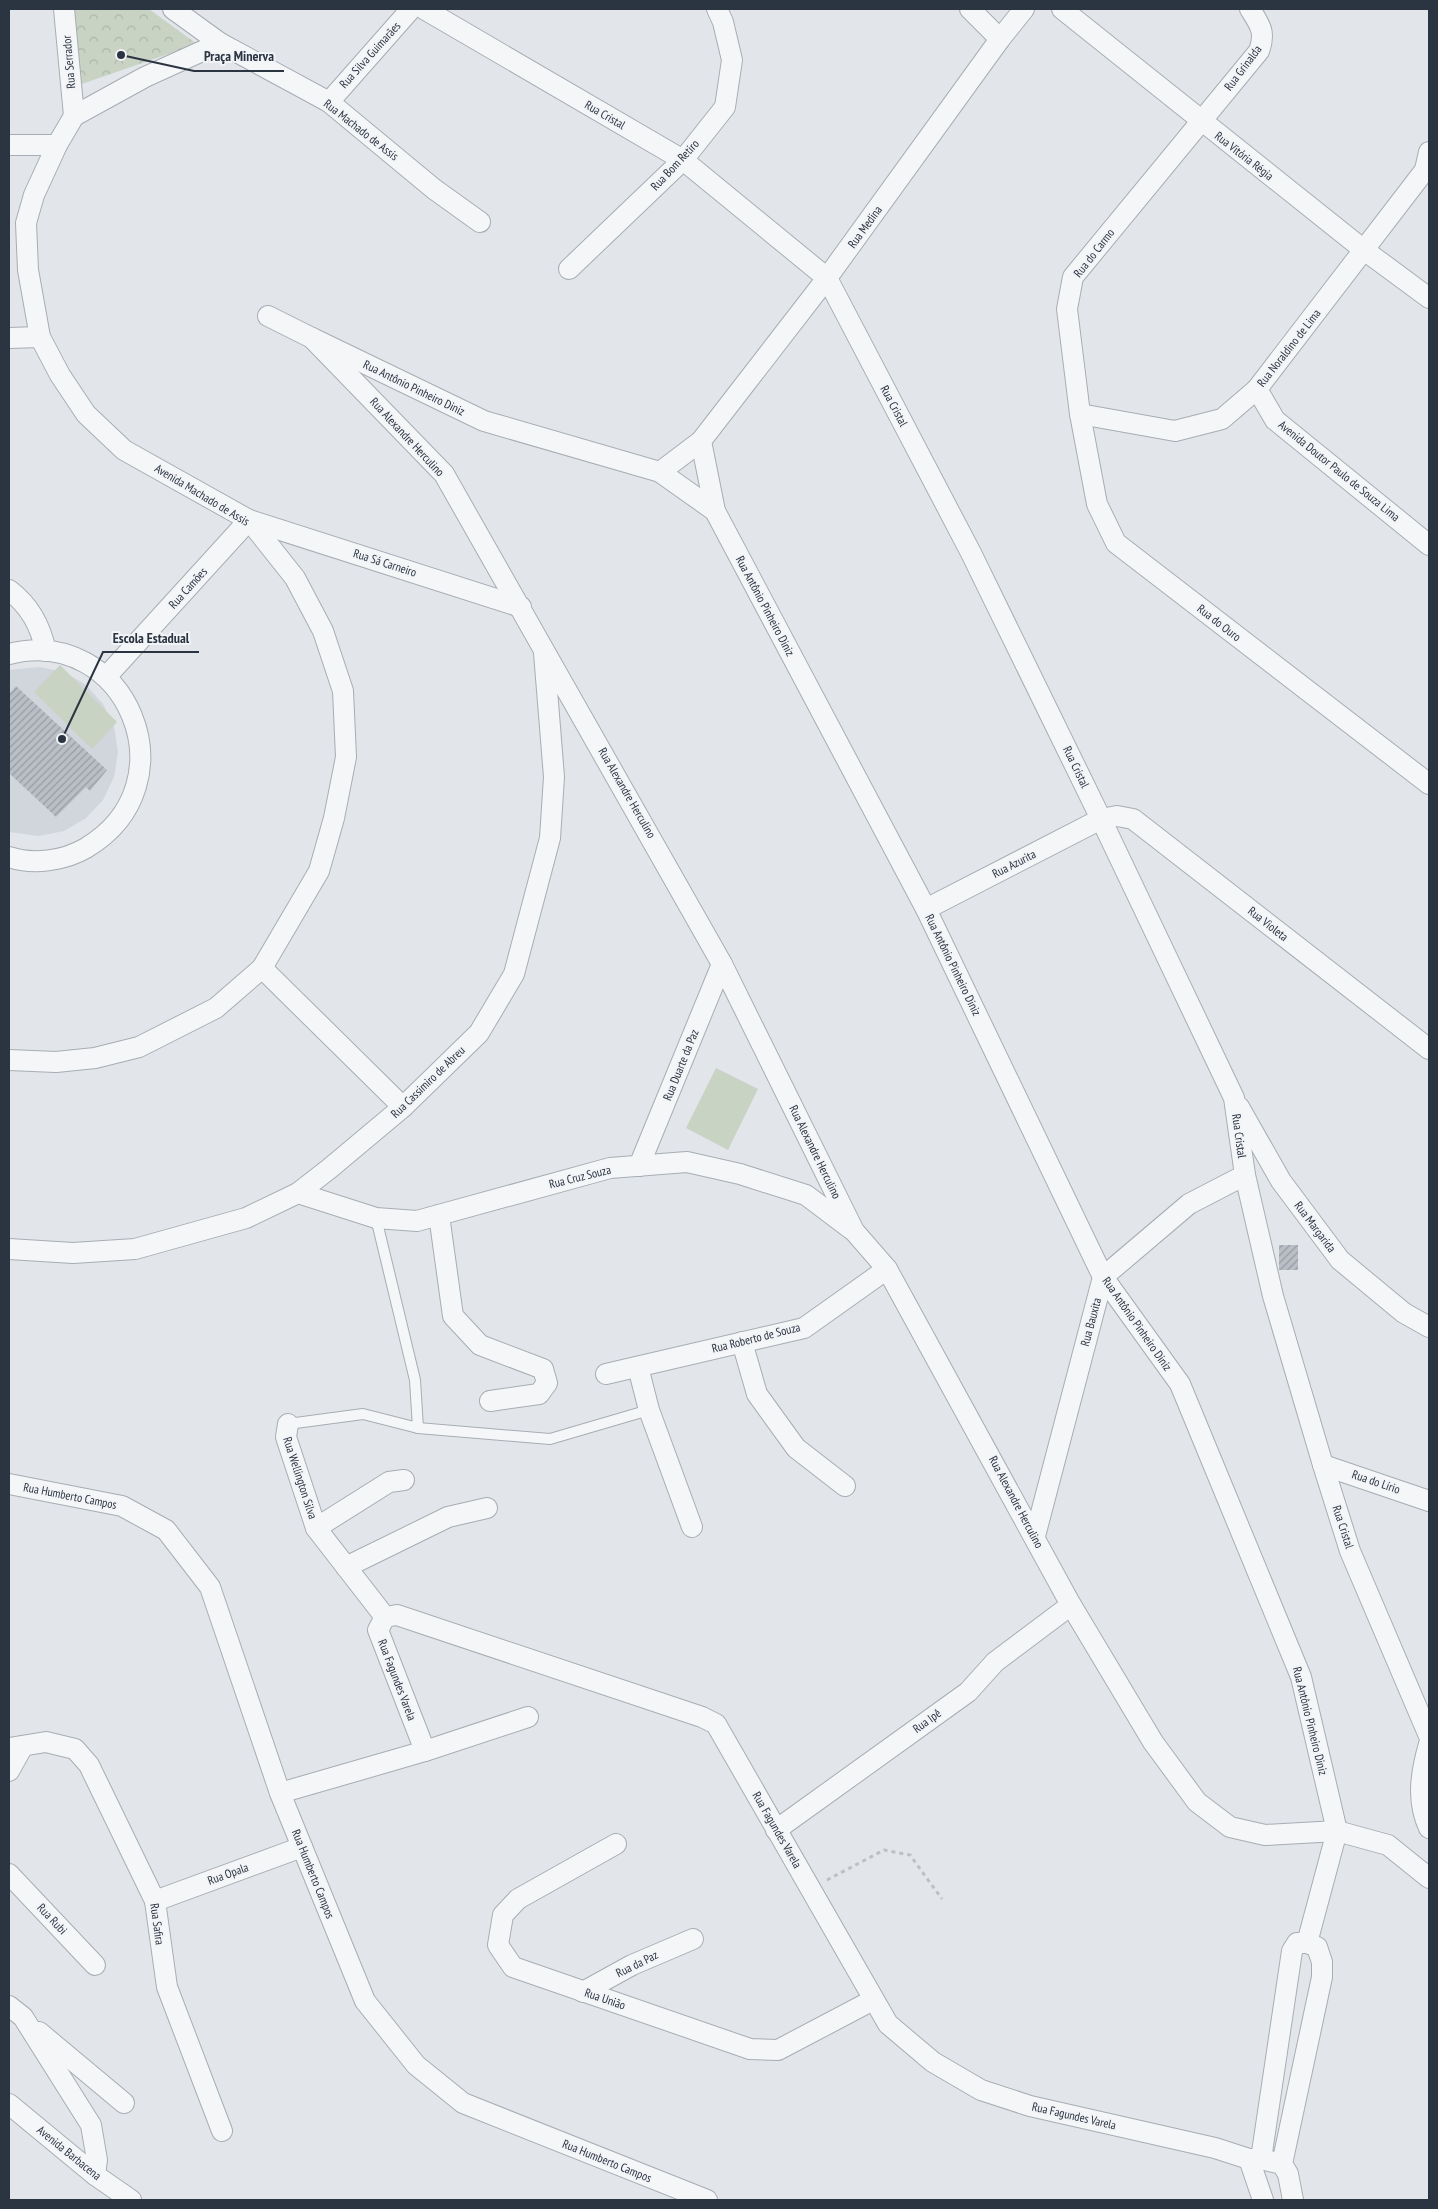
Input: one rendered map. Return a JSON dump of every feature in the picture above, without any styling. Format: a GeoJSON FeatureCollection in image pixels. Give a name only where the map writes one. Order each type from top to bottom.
{"type":"FeatureCollection","features":[{"type":"Feature","properties":{"kind":"street","name":"Rua Serrador"},"geometry":{"type":"LineString","coordinates":[[64,9],[74,116]]}},
{"type":"Feature","properties":{"kind":"street","name":"Rua Machado de Assis"},"geometry":{"type":"LineString","coordinates":[[173,9],[220,43],[329,102],[434,190],[480,222]]}},
{"type":"Feature","properties":{"kind":"street","name":"Rua Silva Guimarães"},"geometry":{"type":"LineString","coordinates":[[329,102],[411,9]]}},
{"type":"Feature","properties":{"kind":"street","name":"Rua Cristal"},"geometry":{"type":"LineString","coordinates":[[424,9],[683,160],[827,278],[971,553],[1234,1098],[1245,1175],[1273,1296],[1323,1465],[1350,1552],[1429,1736]]}},
{"type":"Feature","properties":{"kind":"street","name":"Rua Bom Retiro"},"geometry":{"type":"LineString","coordinates":[[569,270],[683,160],[725,107],[732,60],[723,22],[717,9]]}},
{"type":"Feature","properties":{"kind":"street"},"geometry":{"type":"LineString","coordinates":[[970,9],[1000,39]]}},
{"type":"Feature","properties":{"kind":"street","name":"Rua Medina"},"geometry":{"type":"LineString","coordinates":[[660,472],[701,441],[827,278],[1000,39],[1024,9]]}},
{"type":"Feature","properties":{"kind":"street","name":"Rua Vitória Régia"},"geometry":{"type":"LineString","coordinates":[[1062,9],[1201,122],[1364,250],[1429,298]]}},
{"type":"Feature","properties":{"kind":"street","name":"Rua Grinalda"},"geometry":{"type":"LineString","coordinates":[[1201,122],[1258,51],[1263,39],[1261,27],[1250,9]]}},
{"type":"Feature","properties":{"kind":"street"},"geometry":{"type":"LineString","coordinates":[[74,116],[145,77],[220,43]]}},
{"type":"Feature","properties":{"kind":"street","name":"Avenida Machado de Assis"},"geometry":{"type":"LineString","coordinates":[[9,1060],[56,1062],[96,1058],[139,1047],[216,1008],[262,968],[319,872],[334,818],[346,757],[343,691],[322,631],[296,578],[249,520],[124,450],[86,414],[60,375],[40,338],[28,270],[26,223],[34,194],[57,145],[74,116]]}},
{"type":"Feature","properties":{"kind":"street","name":"Rua do Carmo"},"geometry":{"type":"LineString","coordinates":[[1080,414],[1067,309],[1073,277],[1201,122]]}},
{"type":"Feature","properties":{"kind":"street"},"geometry":{"type":"LineString","coordinates":[[9,145],[57,145]]}},
{"type":"Feature","properties":{"kind":"street","name":"Rua Noraldino de Lima"},"geometry":{"type":"LineString","coordinates":[[1080,414],[1175,431],[1222,419],[1257,389],[1425,170],[1429,152]]}},
{"type":"Feature","properties":{"kind":"street","name":"Rua Alexandre Herculino"},"geometry":{"type":"LineString","coordinates":[[268,316],[312,338],[444,474],[722,964],[854,1231],[888,1269],[1071,1605],[1152,1742],[1197,1802],[1230,1827],[1265,1835],[1337,1831],[1388,1845],[1429,1878]]}},
{"type":"Feature","properties":{"kind":"street"},"geometry":{"type":"LineString","coordinates":[[9,338],[40,338]]}},
{"type":"Feature","properties":{"kind":"street","name":"Rua Antônio Pinheiro Diniz"},"geometry":{"type":"LineString","coordinates":[[312,338],[484,422],[660,472],[715,510],[926,909],[1103,1277],[1180,1384],[1301,1677],[1337,1831]]}},
{"type":"Feature","properties":{"kind":"street","name":"Avenida Doutor Paulo de Souza Lima"},"geometry":{"type":"LineString","coordinates":[[1257,389],[1275,420],[1429,545]]}},
{"type":"Feature","properties":{"kind":"street","name":"Rua do Ouro"},"geometry":{"type":"LineString","coordinates":[[1080,414],[1097,504],[1116,543],[1429,784]]}},
{"type":"Feature","properties":{"kind":"street"},"geometry":{"type":"LineString","coordinates":[[701,441],[715,510]]}},
{"type":"Feature","properties":{"kind":"street","name":"Rua Sá Carneiro"},"geometry":{"type":"LineString","coordinates":[[249,520],[521,607]]}},
{"type":"Feature","properties":{"kind":"street","name":"Rua Camões"},"geometry":{"type":"LineString","coordinates":[[106,678],[249,520]]}},
{"type":"Feature","properties":{"kind":"street"},"geometry":{"type":"LineString","coordinates":[[9,590],[32,612],[42,632],[46,651]]}},
{"type":"Feature","properties":{"kind":"street","name":"Rua Cassimiro de Abreu"},"geometry":{"type":"LineString","coordinates":[[9,1249],[73,1253],[135,1249],[246,1218],[298,1193],[403,1107],[479,1033],[514,974],[550,838],[554,777],[544,648]]}},
{"type":"Feature","properties":{"kind":"street"},"geometry":{"type":"LineString","coordinates":[[9,654],[46,651],[78,659],[106,678],[126,701],[138,729],[141,759],[136,789],[123,816],[102,838],[76,854],[47,861],[17,859],[9,856]]}},
{"type":"Feature","properties":{"kind":"street","name":"Rua Violeta"},"geometry":{"type":"LineString","coordinates":[[1101,819],[1117,816],[1133,818],[1429,1049]]}},
{"type":"Feature","properties":{"kind":"street","name":"Rua Azurita"},"geometry":{"type":"LineString","coordinates":[[926,909],[1101,819]]}},
{"type":"Feature","properties":{"kind":"street","name":"Rua Duarte da Paz"},"geometry":{"type":"LineString","coordinates":[[639,1166],[722,964]]}},
{"type":"Feature","properties":{"kind":"street"},"geometry":{"type":"LineString","coordinates":[[262,968],[403,1107]]}},
{"type":"Feature","properties":{"kind":"street","name":"Rua Margarida"},"geometry":{"type":"LineString","coordinates":[[1234,1098],[1281,1181],[1340,1260],[1404,1313],[1429,1327]]}},
{"type":"Feature","properties":{"kind":"street","name":"Rua Cruz Souza"},"geometry":{"type":"LineString","coordinates":[[298,1193],[376,1218],[417,1221],[610,1168],[687,1162],[740,1174],[806,1195],[854,1231]]}},
{"type":"Feature","properties":{"kind":"street"},"geometry":{"type":"LineString","coordinates":[[1103,1277],[1189,1204],[1245,1175]]}},
{"type":"Feature","properties":{"kind":"street"},"geometry":{"type":"LineString","coordinates":[[439,1215],[453,1316],[480,1345],[543,1368],[547,1382],[540,1394],[490,1401]]}},
{"type":"Feature","properties":{"kind":"street","name":"Rua Roberto de Souza"},"geometry":{"type":"LineString","coordinates":[[606,1374],[804,1328],[888,1269]]}},
{"type":"Feature","properties":{"kind":"street","name":"Rua Bauxita"},"geometry":{"type":"LineString","coordinates":[[1035,1536],[1103,1277]]}},
{"type":"Feature","properties":{"kind":"street"},"geometry":{"type":"LineString","coordinates":[[742,1342],[757,1394],[762,1402],[796,1448],[845,1486]]}},
{"type":"Feature","properties":{"kind":"street"},"geometry":{"type":"LineString","coordinates":[[638,1367],[648,1410],[692,1527]]}},
{"type":"Feature","properties":{"kind":"street","name":"Rua Wellington Silva"},"geometry":{"type":"LineString","coordinates":[[288,1424],[286,1437],[316,1528],[385,1617]]}},
{"type":"Feature","properties":{"kind":"street","name":"Rua do Lírio"},"geometry":{"type":"LineString","coordinates":[[1323,1465],[1429,1501]]}},
{"type":"Feature","properties":{"kind":"street"},"geometry":{"type":"LineString","coordinates":[[316,1528],[389,1482],[404,1480]]}},
{"type":"Feature","properties":{"kind":"street","name":"Rua Humberto Campos"},"geometry":{"type":"LineString","coordinates":[[9,1484],[122,1506],[166,1530],[210,1587],[280,1793],[365,2001],[416,2066],[463,2104],[707,2200]]}},
{"type":"Feature","properties":{"kind":"street"},"geometry":{"type":"LineString","coordinates":[[346,1566],[448,1517],[487,1508]]}},
{"type":"Feature","properties":{"kind":"street","name":"Rua Ipê"},"geometry":{"type":"LineString","coordinates":[[776,1830],[968,1692],[995,1662],[1071,1605]]}},
{"type":"Feature","properties":{"kind":"street","name":"Rua Fagundes Varela"},"geometry":{"type":"LineString","coordinates":[[425,1751],[378,1630],[385,1617],[397,1615],[702,1717],[716,1724],[888,2024],[933,2062],[982,2090],[1030,2106],[1282,2164]]}},
{"type":"Feature","properties":{"kind":"street"},"geometry":{"type":"LineString","coordinates":[[280,1793],[425,1751],[528,1717]]}},
{"type":"Feature","properties":{"kind":"street","name":"Rua Safira"},"geometry":{"type":"LineString","coordinates":[[9,1771],[16,1747],[46,1742],[75,1749],[89,1765],[155,1901],[167,1987],[222,2131]]}},
{"type":"Feature","properties":{"kind":"street"},"geometry":{"type":"LineString","coordinates":[[1429,1744],[1420,1773],[1423,1816],[1429,1828]]}},
{"type":"Feature","properties":{"kind":"street"},"geometry":{"type":"LineString","coordinates":[[1307,1943],[1337,1831]]}},
{"type":"Feature","properties":{"kind":"street","name":"Rua União"},"geometry":{"type":"LineString","coordinates":[[616,1844],[518,1899],[503,1915],[498,1945],[513,1967],[750,2049],[778,2050],[873,2000]]}},
{"type":"Feature","properties":{"kind":"street","name":"Rua Opala"},"geometry":{"type":"LineString","coordinates":[[155,1901],[302,1847]]}},
{"type":"Feature","properties":{"kind":"street","name":"Rua Rubi"},"geometry":{"type":"LineString","coordinates":[[9,1874],[95,1965]]}},
{"type":"Feature","properties":{"kind":"street","name":"Rua da Paz"},"geometry":{"type":"LineString","coordinates":[[583,1992],[632,1965],[693,1939]]}},
{"type":"Feature","properties":{"kind":"street"},"geometry":{"type":"LineString","coordinates":[[1263,2200],[1255,2159],[1292,1952],[1297,1943],[1307,1943],[1317,1947],[1322,1962],[1322,1977],[1282,2164],[1288,2174],[1293,2200]]}},
{"type":"Feature","properties":{"kind":"street"},"geometry":{"type":"LineString","coordinates":[[16,2012],[124,2103]]}},
{"type":"Feature","properties":{"kind":"street"},"geometry":{"type":"LineString","coordinates":[[16,2012],[91,2125],[96,2145],[97,2160],[95,2174]]}},
{"type":"Feature","properties":{"kind":"street","name":"Avenida Barbacena"},"geometry":{"type":"LineString","coordinates":[[9,2104],[95,2174],[131,2200]]}},
{"type":"Feature","properties":{"kind":"lane"},"geometry":{"type":"LineString","coordinates":[[376,1218],[415,1380],[418,1428]]}},
{"type":"Feature","properties":{"kind":"lane","name":"Rua Wellington Silva"},"geometry":{"type":"LineString","coordinates":[[288,1424],[363,1414],[418,1428],[550,1439],[648,1410]]}},
{"type":"Feature","properties":{"kind":"path"},"geometry":{"type":"LineString","coordinates":[[811,1889],[884,1850],[910,1855],[942,1900]]}},
{"type":"Feature","properties":{"kind":"shaded area"},"geometry":{"type":"Polygon","coordinates":[[[40,667],[64,672],[86,685],[103,704],[114,727],[118,752],[114,777],[103,800],[86,818],[64,831],[39,836],[9,832],[9,670],[40,667]]]}},
{"type":"Feature","properties":{"kind":"green space"},"geometry":{"type":"Polygon","coordinates":[[[74,9],[149,9],[197,44],[76,86],[74,9]]]}},
{"type":"Feature","properties":{"kind":"green space"},"geometry":{"type":"Polygon","coordinates":[[[60,665],[117,722],[92,749],[34,692],[60,665]]]}},
{"type":"Feature","properties":{"kind":"green space"},"geometry":{"type":"Polygon","coordinates":[[[716,1068],[758,1089],[728,1150],[686,1128],[716,1068]]]}},
{"type":"Feature","properties":{"kind":"building"},"geometry":{"type":"Polygon","coordinates":[[[16,686],[107,770],[90,791],[86,787],[56,817],[9,773],[9,694],[16,686]]]}},
{"type":"Feature","properties":{"kind":"building"},"geometry":{"type":"Polygon","coordinates":[[[1279,1245],[1298,1245],[1298,1270],[1279,1270],[1279,1245]]]}},
{"type":"Feature","properties":{"kind":"place","name":"Praça Minerva"},"geometry":{"type":"Point","coordinates":[121,55]}},
{"type":"Feature","properties":{"kind":"place","name":"Escola Estadual"},"geometry":{"type":"Point","coordinates":[62,739]}}]}
